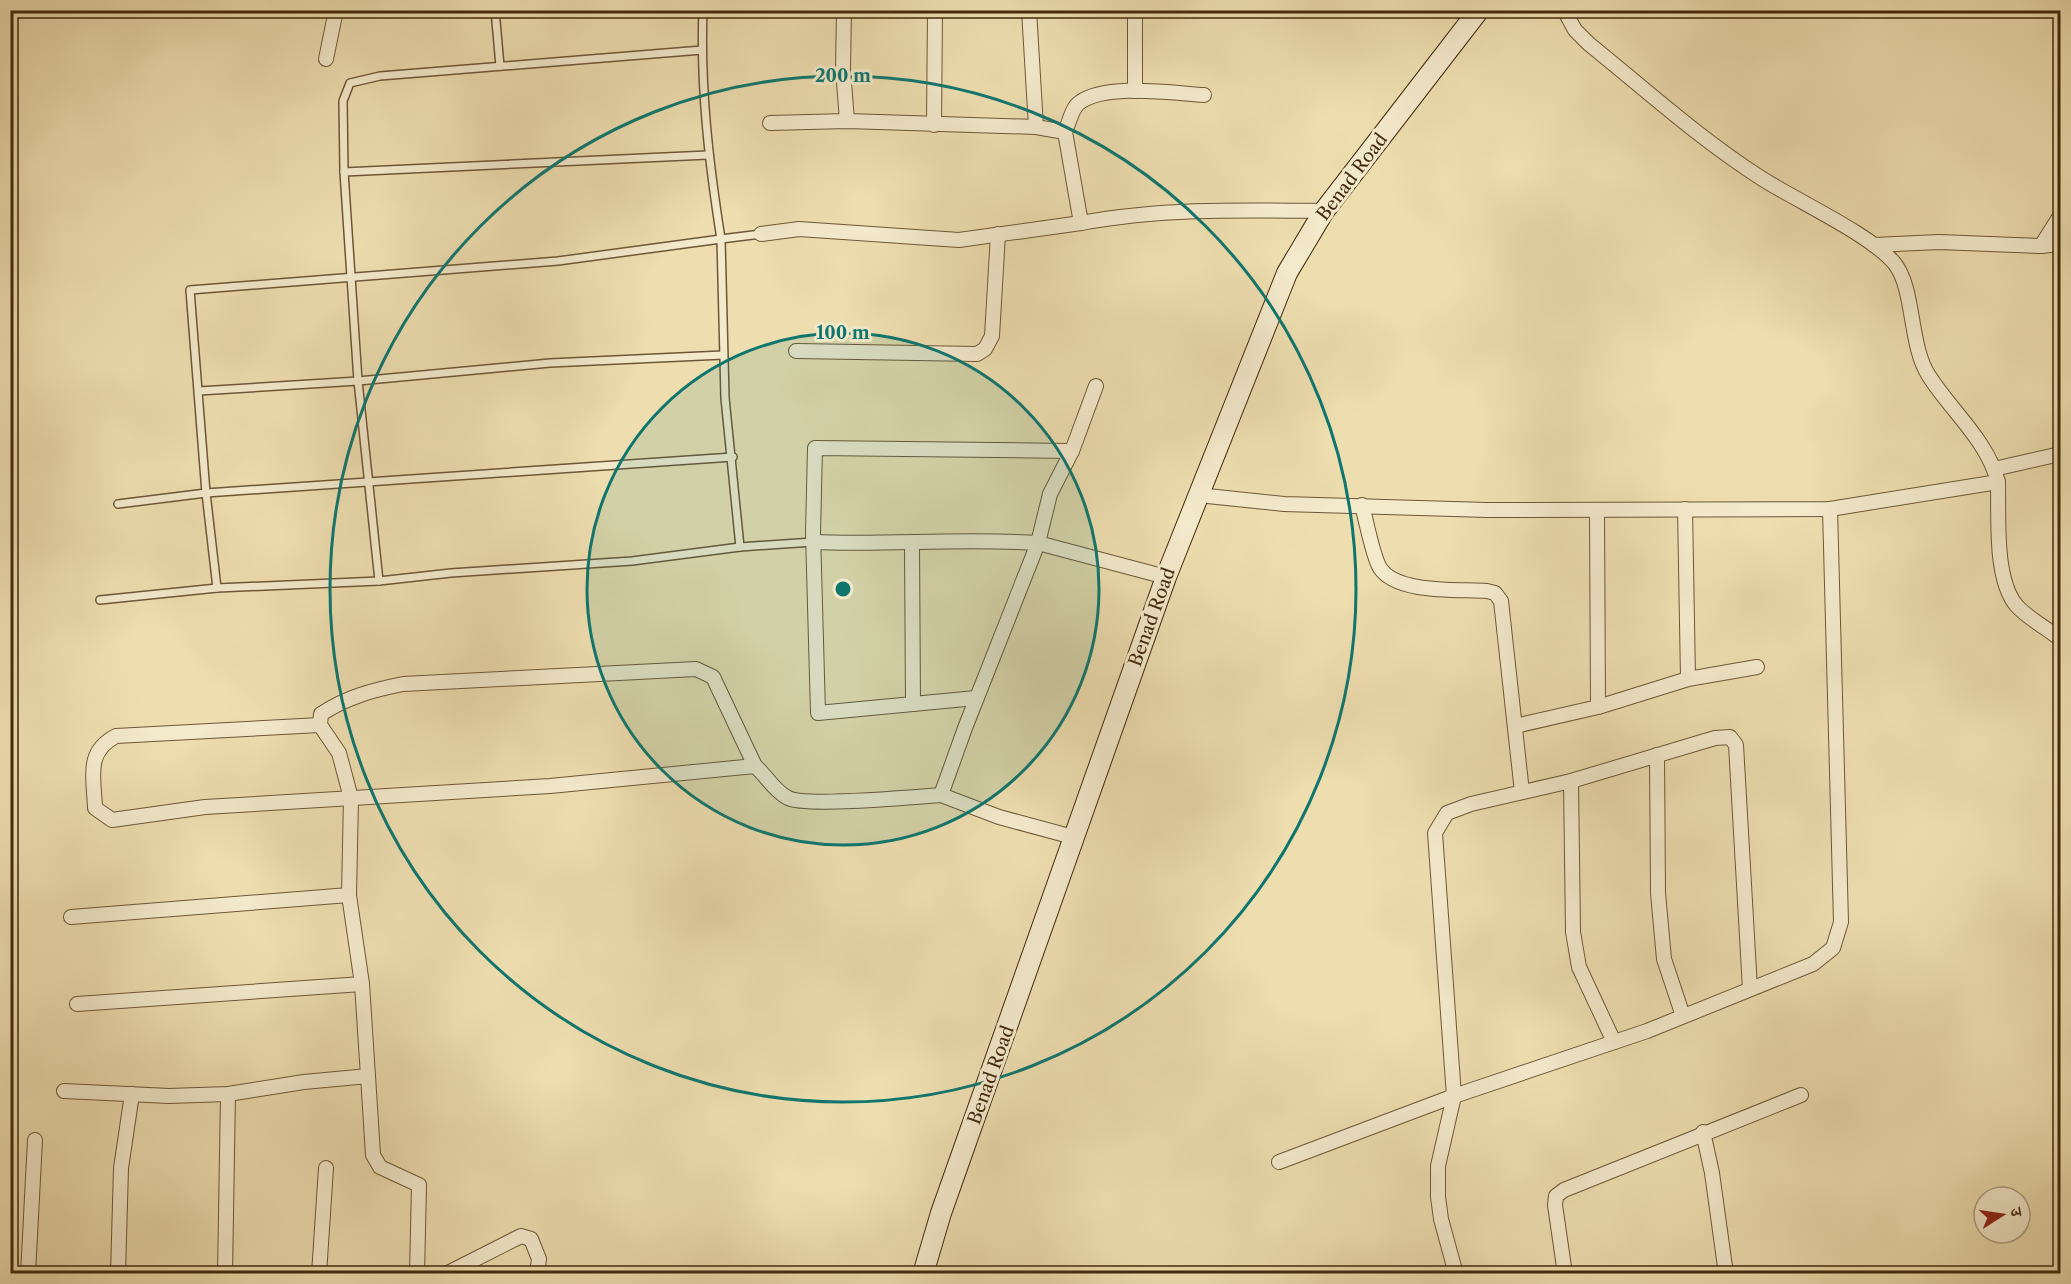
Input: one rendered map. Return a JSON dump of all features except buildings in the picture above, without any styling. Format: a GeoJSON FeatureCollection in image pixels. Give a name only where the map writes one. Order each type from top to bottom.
{"type":"FeatureCollection","features":[{"type":"Feature","properties":{"kind":"main road","name":"Benad Road"},"geometry":{"type":"LineString","coordinates":[[923,1274],[941,1213],[1038,945],[1073,837],[1166,577],[1287,273],[1324,211],[1479,10]]}},
{"type":"Feature","properties":{"kind":"street"},"geometry":{"type":"LineString","coordinates":[[326,59],[336,10]]}},
{"type":"Feature","properties":{"kind":"street"},"geometry":{"type":"LineString","coordinates":[[844,10],[843,69],[847,121]]}},
{"type":"Feature","properties":{"kind":"street"},"geometry":{"type":"LineString","coordinates":[[934,125],[935,10]]}},
{"type":"Feature","properties":{"kind":"street"},"geometry":{"type":"LineString","coordinates":[[1029,10],[1036,126]]}},
{"type":"Feature","properties":{"kind":"street"},"geometry":{"type":"LineString","coordinates":[[1135,10],[1135,91]]}},
{"type":"Feature","properties":{"kind":"street"},"geometry":{"type":"LineString","coordinates":[[1564,10],[1575,30],[1589,44],[1725,154],[1762,179],[1874,245],[1898,268],[1924,369],[1967,423],[1996,476],[2002,573],[2007,591],[2017,606],[2061,639]]}},
{"type":"Feature","properties":{"kind":"street"},"geometry":{"type":"LineString","coordinates":[[1081,224],[1065,132],[1077,104],[1092,95],[1135,91],[1204,95]]}},
{"type":"Feature","properties":{"kind":"street"},"geometry":{"type":"LineString","coordinates":[[770,123],[847,121],[1036,126],[1065,132]]}},
{"type":"Feature","properties":{"kind":"street"},"geometry":{"type":"LineString","coordinates":[[761,234],[799,230],[959,240],[1081,224],[1120,216],[1220,210],[1324,211]]}},
{"type":"Feature","properties":{"kind":"street"},"geometry":{"type":"LineString","coordinates":[[2042,246],[2061,216]]}},
{"type":"Feature","properties":{"kind":"street"},"geometry":{"type":"LineString","coordinates":[[796,351],[977,354],[985,350],[992,336],[998,234]]}},
{"type":"Feature","properties":{"kind":"street"},"geometry":{"type":"LineString","coordinates":[[1874,245],[1939,242],[2042,246],[2061,244]]}},
{"type":"Feature","properties":{"kind":"street"},"geometry":{"type":"LineString","coordinates":[[941,795],[976,698],[1038,543],[1050,494],[1072,451],[1096,386]]}},
{"type":"Feature","properties":{"kind":"street"},"geometry":{"type":"LineString","coordinates":[[976,698],[818,713],[813,542],[815,448],[1072,451]]}},
{"type":"Feature","properties":{"kind":"street"},"geometry":{"type":"LineString","coordinates":[[1198,495],[1284,504],[1487,510],[1830,508],[1996,476],[2061,454]]}},
{"type":"Feature","properties":{"kind":"street"},"geometry":{"type":"LineString","coordinates":[[1362,505],[1380,568],[1393,579],[1412,586],[1496,593],[1501,601],[1522,792]]}},
{"type":"Feature","properties":{"kind":"street"},"geometry":{"type":"LineString","coordinates":[[1279,1162],[1454,1096],[1683,1016],[1813,964],[1833,948],[1841,922],[1830,508]]}},
{"type":"Feature","properties":{"kind":"street"},"geometry":{"type":"LineString","coordinates":[[1684,509],[1688,679]]}},
{"type":"Feature","properties":{"kind":"street"},"geometry":{"type":"LineString","coordinates":[[1597,510],[1598,707]]}},
{"type":"Feature","properties":{"kind":"street"},"geometry":{"type":"LineString","coordinates":[[813,542],[912,543],[991,540],[1038,543],[1166,577]]}},
{"type":"Feature","properties":{"kind":"street"},"geometry":{"type":"LineString","coordinates":[[912,543],[913,704]]}},
{"type":"Feature","properties":{"kind":"street"},"geometry":{"type":"LineString","coordinates":[[1515,726],[1598,707],[1688,679],[1756,667]]}},
{"type":"Feature","properties":{"kind":"street"},"geometry":{"type":"LineString","coordinates":[[417,1274],[419,1185],[380,1167],[373,1155],[362,984],[349,895],[351,798],[339,753],[320,725],[321,714],[336,704],[371,690],[403,684],[696,669],[713,677],[755,766],[777,792],[791,800],[883,799],[941,795],[999,817],[1073,837]]}},
{"type":"Feature","properties":{"kind":"street"},"geometry":{"type":"LineString","coordinates":[[320,725],[116,736],[102,743],[94,756],[95,808],[112,820],[205,807],[550,786],[755,766]]}},
{"type":"Feature","properties":{"kind":"street"},"geometry":{"type":"LineString","coordinates":[[1456,1274],[1442,1219],[1438,1166],[1454,1096],[1435,833],[1448,813],[1471,804],[1571,781],[1723,736],[1730,737],[1736,745],[1750,988]]}},
{"type":"Feature","properties":{"kind":"street"},"geometry":{"type":"LineString","coordinates":[[1658,755],[1658,893],[1665,959],[1683,1016]]}},
{"type":"Feature","properties":{"kind":"street"},"geometry":{"type":"LineString","coordinates":[[1571,781],[1573,932],[1579,967],[1614,1042]]}},
{"type":"Feature","properties":{"kind":"street"},"geometry":{"type":"LineString","coordinates":[[71,917],[349,895]]}},
{"type":"Feature","properties":{"kind":"street"},"geometry":{"type":"LineString","coordinates":[[78,1004],[362,984]]}},
{"type":"Feature","properties":{"kind":"street"},"geometry":{"type":"LineString","coordinates":[[64,1090],[169,1096],[228,1094],[304,1082],[368,1076]]}},
{"type":"Feature","properties":{"kind":"street"},"geometry":{"type":"LineString","coordinates":[[118,1274],[121,1168],[132,1094]]}},
{"type":"Feature","properties":{"kind":"street"},"geometry":{"type":"LineString","coordinates":[[225,1274],[228,1094]]}},
{"type":"Feature","properties":{"kind":"street"},"geometry":{"type":"LineString","coordinates":[[1564,1274],[1555,1205],[1556,1196],[1564,1190],[1703,1132],[1801,1095]]}},
{"type":"Feature","properties":{"kind":"street"},"geometry":{"type":"LineString","coordinates":[[1703,1132],[1713,1173],[1726,1274]]}},
{"type":"Feature","properties":{"kind":"street"},"geometry":{"type":"LineString","coordinates":[[28,1274],[35,1140]]}},
{"type":"Feature","properties":{"kind":"street"},"geometry":{"type":"LineString","coordinates":[[319,1274],[326,1168]]}},
{"type":"Feature","properties":{"kind":"street"},"geometry":{"type":"LineString","coordinates":[[446,1274],[521,1236],[531,1239],[539,1259],[537,1274]]}},
{"type":"Feature","properties":{"kind":"lane"},"geometry":{"type":"LineString","coordinates":[[495,10],[500,66]]}},
{"type":"Feature","properties":{"kind":"lane"},"geometry":{"type":"LineString","coordinates":[[703,10],[702,50],[708,155],[721,238],[723,355],[740,547]]}},
{"type":"Feature","properties":{"kind":"lane"},"geometry":{"type":"LineString","coordinates":[[379,580],[358,381],[353,276],[344,172],[343,101],[350,83],[380,76],[702,50]]}},
{"type":"Feature","properties":{"kind":"lane"},"geometry":{"type":"LineString","coordinates":[[344,172],[708,155]]}},
{"type":"Feature","properties":{"kind":"lane"},"geometry":{"type":"LineString","coordinates":[[217,588],[206,493],[190,290],[558,261],[761,234]]}},
{"type":"Feature","properties":{"kind":"lane"},"geometry":{"type":"LineString","coordinates":[[199,391],[358,381],[550,363],[723,355]]}},
{"type":"Feature","properties":{"kind":"lane"},"geometry":{"type":"LineString","coordinates":[[118,504],[206,493],[733,457]]}},
{"type":"Feature","properties":{"kind":"lane"},"geometry":{"type":"LineString","coordinates":[[100,600],[217,588],[379,580],[632,561],[740,547],[813,542]]}}]}
